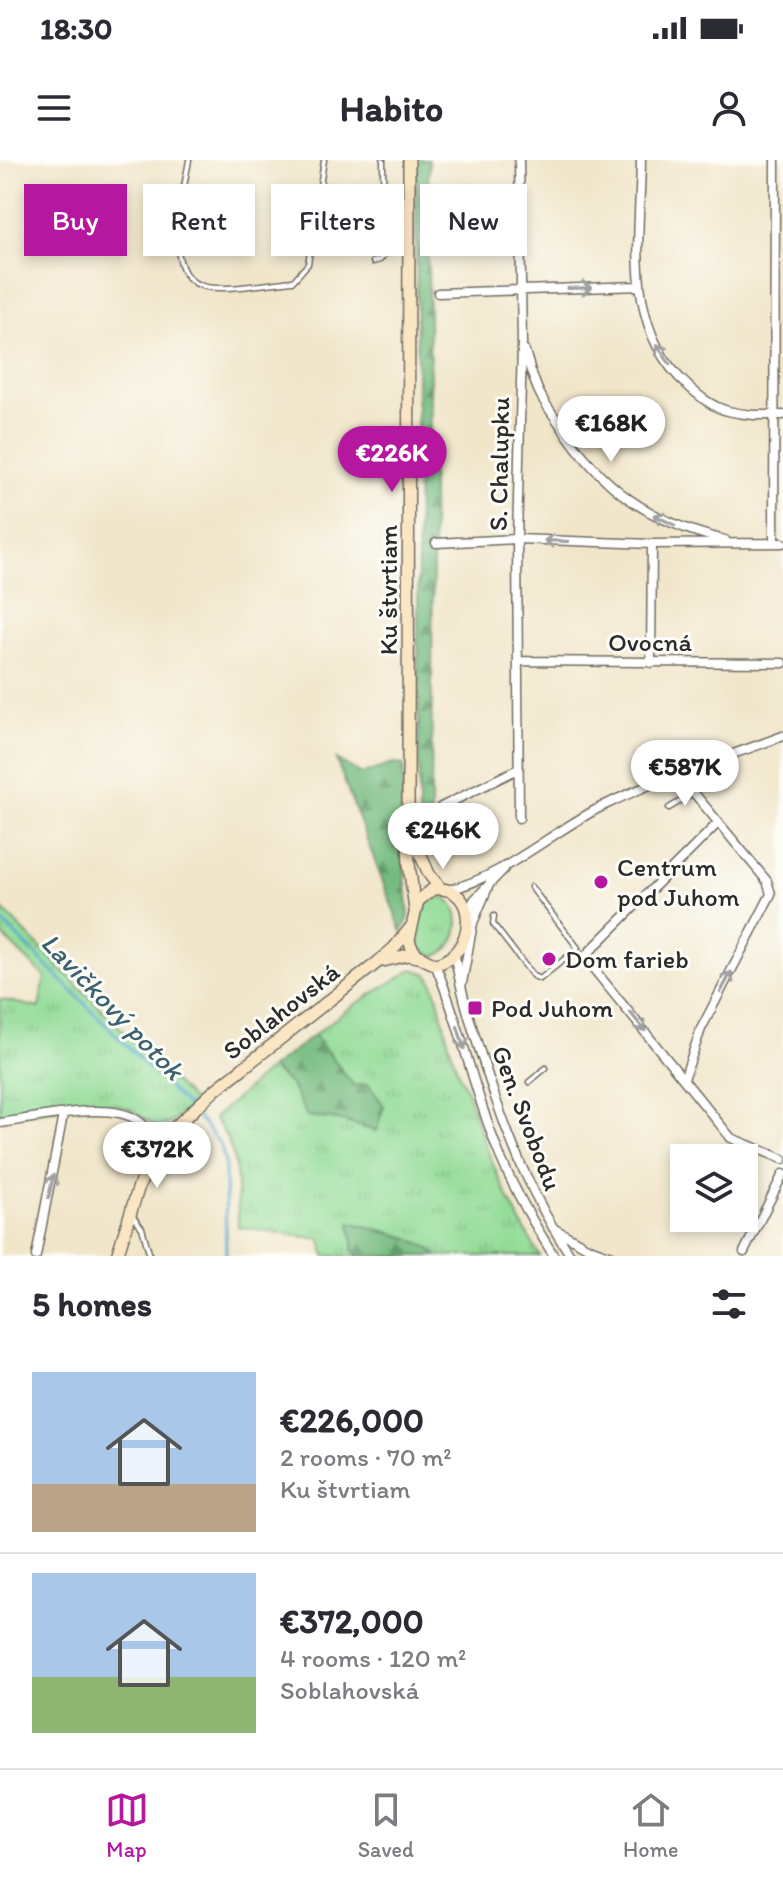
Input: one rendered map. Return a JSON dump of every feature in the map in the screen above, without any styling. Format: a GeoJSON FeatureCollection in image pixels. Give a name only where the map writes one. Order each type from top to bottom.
{"type":"FeatureCollection","features":[{"type":"Feature","properties":{"kind":"street","name":"Ku štvrtiam"},"geometry":{"type":"LineString","coordinates":[[409,160],[409,864],[415,910],[410,944],[419,957]]}},
{"type":"Feature","properties":{"kind":"street","name":"S. Chalupku"},"geometry":{"type":"LineString","coordinates":[[519,160],[522,344],[517,539],[519,818]]}},
{"type":"Feature","properties":{"kind":"street"},"geometry":{"type":"LineString","coordinates":[[641,160],[639,286],[643,313],[653,339],[683,381],[704,399],[725,410],[752,415],[778,415]]}},
{"type":"Feature","properties":{"kind":"street"},"geometry":{"type":"LineString","coordinates":[[436,543],[517,539],[652,544],[778,543],[775,160]]}},
{"type":"Feature","properties":{"kind":"street"},"geometry":{"type":"LineString","coordinates":[[438,293],[639,286]]}},
{"type":"Feature","properties":{"kind":"street"},"geometry":{"type":"LineString","coordinates":[[522,344],[540,395],[570,440],[604,480],[639,507],[686,531],[738,543]]}},
{"type":"Feature","properties":{"kind":"street"},"geometry":{"type":"LineString","coordinates":[[651,663],[652,544]]}},
{"type":"Feature","properties":{"kind":"street","name":"Ovocná"},"geometry":{"type":"LineString","coordinates":[[518,661],[783,663]]}},
{"type":"Feature","properties":{"kind":"street"},"geometry":{"type":"LineString","coordinates":[[378,962],[408,955],[435,964],[455,957],[463,942],[474,900],[491,880],[520,856],[567,824],[683,773],[783,736]]}},
{"type":"Feature","properties":{"kind":"street"},"geometry":{"type":"LineString","coordinates":[[441,807],[518,769]]}},
{"type":"Feature","properties":{"kind":"street"},"geometry":{"type":"LineString","coordinates":[[683,773],[694,793],[767,881],[771,894],[701,1029],[684,1079]]}},
{"type":"Feature","properties":{"kind":"street"},"geometry":{"type":"LineString","coordinates":[[718,823],[584,957],[731,1138],[783,1159]]}},
{"type":"Feature","properties":{"kind":"street","name":"Ku štvrtiam"},"geometry":{"type":"LineString","coordinates":[[410,828],[429,874],[444,889],[461,898],[470,919]]}},
{"type":"Feature","properties":{"kind":"street"},"geometry":{"type":"LineString","coordinates":[[415,910],[425,893],[467,885],[520,856]]}},
{"type":"Feature","properties":{"kind":"street","name":"Gen. Svobodu"},"geometry":{"type":"LineString","coordinates":[[460,988],[470,919]]}},
{"type":"Feature","properties":{"kind":"street","name":"Soblahovská"},"geometry":{"type":"LineString","coordinates":[[117,1256],[130,1214],[159,1143],[203,1101],[378,962],[411,927]]}},
{"type":"Feature","properties":{"kind":"street","name":"Gen. Svobodu"},"geometry":{"type":"LineString","coordinates":[[455,957],[460,988],[510,1142],[530,1188],[571,1256]]}},
{"type":"Feature","properties":{"kind":"street","name":"Gen. Svobodu"},"geometry":{"type":"LineString","coordinates":[[435,964],[496,1147],[518,1196],[554,1256]]}},
{"type":"Feature","properties":{"kind":"street"},"geometry":{"type":"LineString","coordinates":[[0,1123],[101,1111],[122,1112],[138,1120],[159,1143]]}},
{"type":"Feature","properties":{"kind":"street"},"geometry":{"type":"LineString","coordinates":[[36,1256],[63,1115]]}},
{"type":"Feature","properties":{"kind":"street"},"geometry":{"type":"LineString","coordinates":[[744,1252],[783,1174]]}},
{"type":"Feature","properties":{"kind":"street"},"geometry":{"type":"LineString","coordinates":[[552,1228],[589,1248],[612,1256]]}},
{"type":"Feature","properties":{"kind":"lane"},"geometry":{"type":"LineString","coordinates":[[189,160],[177,243],[178,262],[195,283],[211,288],[293,281],[302,274],[308,264],[324,160]]}},
{"type":"Feature","properties":{"kind":"lane"},"geometry":{"type":"LineString","coordinates":[[373,262],[384,255],[383,160]]}},
{"type":"Feature","properties":{"kind":"lane"},"geometry":{"type":"LineString","coordinates":[[669,808],[694,793]]}},
{"type":"Feature","properties":{"kind":"lane"},"geometry":{"type":"LineString","coordinates":[[494,916],[493,924],[533,976],[540,979],[578,948],[531,887]]}},
{"type":"Feature","properties":{"kind":"lane"},"geometry":{"type":"LineString","coordinates":[[529,1082],[546,1068]]}},
{"type":"Feature","properties":{"kind":"lane"},"geometry":{"type":"LineString","coordinates":[[130,1214],[136,1217],[142,1228],[150,1256]]}},
{"type":"Feature","properties":{"kind":"green space"},"geometry":{"type":"Polygon","coordinates":[[[416,160],[429,160],[428,184],[420,184],[420,256],[428,256],[433,549],[431,811],[427,833],[419,812],[416,160]]]}},
{"type":"Feature","properties":{"kind":"green space"},"geometry":{"type":"Polygon","coordinates":[[[336,759],[362,774],[393,764],[404,765],[401,833],[409,917],[402,932],[336,759]]]}},
{"type":"Feature","properties":{"kind":"green space"},"geometry":{"type":"Polygon","coordinates":[[[442,896],[455,909],[457,929],[449,947],[433,956],[420,946],[420,921],[427,903],[442,896]]]}},
{"type":"Feature","properties":{"kind":"green space"},"geometry":{"type":"Polygon","coordinates":[[[0,907],[194,1102],[172,1122],[158,1128],[132,1110],[114,1104],[80,1106],[75,1101],[66,1101],[58,1109],[0,1117],[0,999],[39,1008],[45,977],[0,933],[0,907]]]}},
{"type":"Feature","properties":{"kind":"green space"},"geometry":{"type":"Polygon","coordinates":[[[413,969],[428,974],[434,986],[453,1058],[490,1156],[517,1216],[540,1256],[437,1256],[433,1250],[354,1251],[358,1256],[325,1256],[321,1239],[238,1227],[233,1156],[223,1130],[214,1118],[271,1068],[291,1085],[308,1116],[339,1120],[376,1131],[354,1086],[314,1035],[346,1010],[413,969]]]}},
{"type":"Feature","properties":{"kind":"green space"},"geometry":{"type":"Polygon","coordinates":[[[314,1035],[354,1086],[368,1084],[384,1106],[376,1131],[339,1120],[307,1116],[291,1085],[271,1068],[314,1035]]]}},
{"type":"Feature","properties":{"kind":"green space"},"geometry":{"type":"Polygon","coordinates":[[[350,1222],[409,1239],[437,1256],[358,1256],[354,1251],[350,1222]]]}},
{"type":"Feature","properties":{"kind":"waterway","name":"Lavičkový potok"},"geometry":{"type":"LineString","coordinates":[[0,919],[190,1109]]}},
{"type":"Feature","properties":{"kind":"waterway","name":"Lavičkový potok"},"geometry":{"type":"LineString","coordinates":[[195,1114],[220,1144],[225,1161],[226,1256]]}},
{"type":"Feature","properties":{"kind":"place","name":"Centrum pod Juhom"},"geometry":{"type":"Point","coordinates":[601,882]}},
{"type":"Feature","properties":{"kind":"place","name":"Dom farieb"},"geometry":{"type":"Point","coordinates":[549,959]}},
{"type":"Feature","properties":{"kind":"place","name":"Pod Juhom"},"geometry":{"type":"Point","coordinates":[475,1008]}}]}
